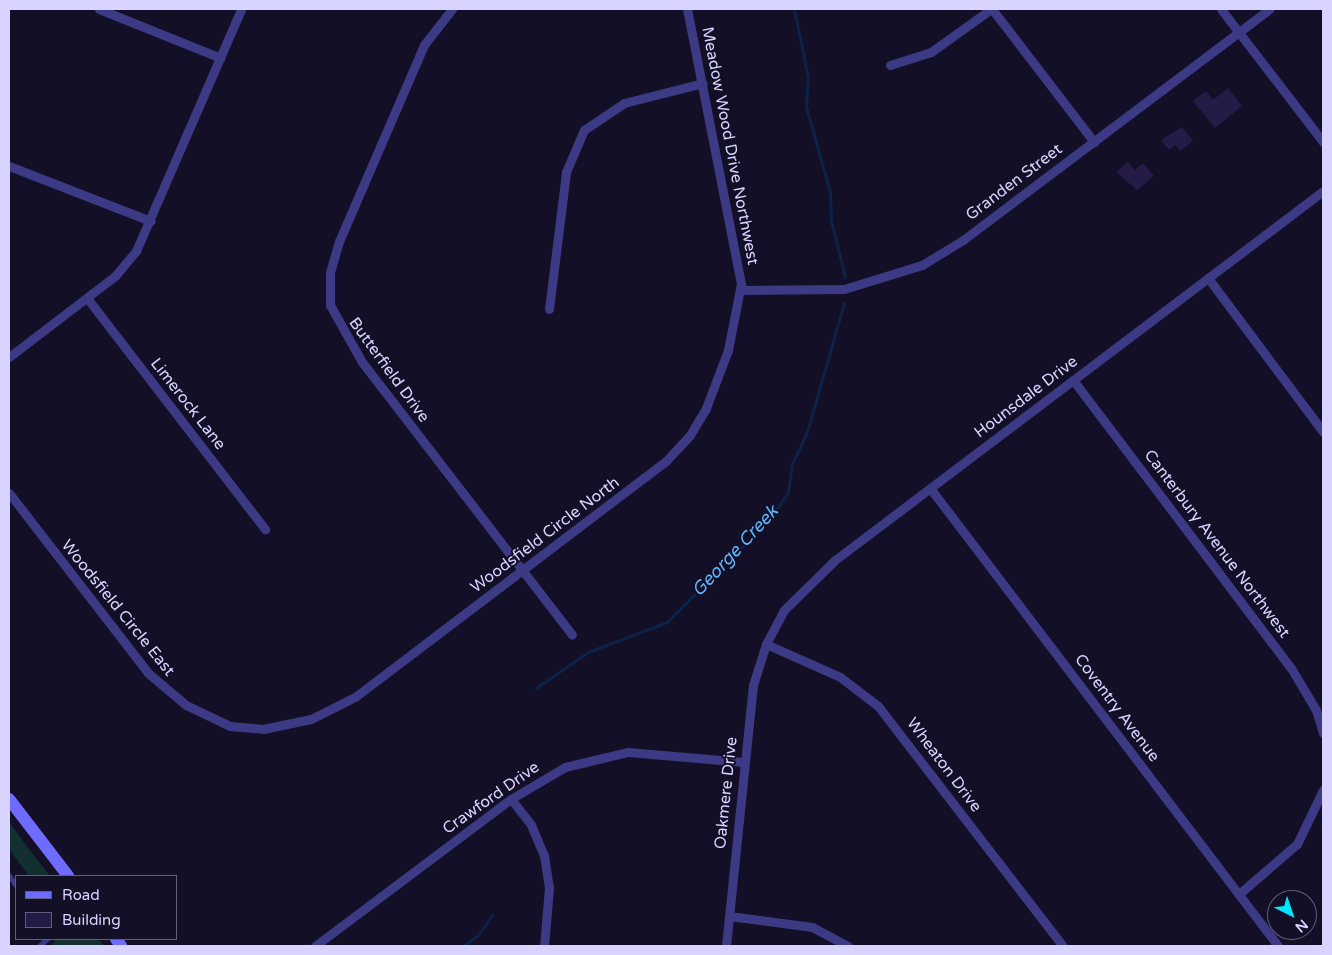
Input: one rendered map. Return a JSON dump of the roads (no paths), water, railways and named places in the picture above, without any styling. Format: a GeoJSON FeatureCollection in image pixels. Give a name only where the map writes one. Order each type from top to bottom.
{"type":"FeatureCollection","features":[{"type":"Feature","properties":{"kind":"main road"},"geometry":{"type":"LineString","coordinates":[[9,799],[67,875]]}},
{"type":"Feature","properties":{"kind":"street"},"geometry":{"type":"LineString","coordinates":[[98,9],[221,58]]}},
{"type":"Feature","properties":{"kind":"street"},"geometry":{"type":"LineString","coordinates":[[9,357],[86,298],[126,264],[151,221],[241,9]]}},
{"type":"Feature","properties":{"kind":"street","name":"Butterfield Drive"},"geometry":{"type":"LineString","coordinates":[[452,9],[424,45],[338,241],[330,273],[330,305],[362,362],[572,635]]}},
{"type":"Feature","properties":{"kind":"street","name":"Meadow Wood Drive Northwest"},"geometry":{"type":"LineString","coordinates":[[687,9],[736,243],[741,290]]}},
{"type":"Feature","properties":{"kind":"street"},"geometry":{"type":"LineString","coordinates":[[890,65],[931,52],[992,9],[1094,142]]}},
{"type":"Feature","properties":{"kind":"street"},"geometry":{"type":"LineString","coordinates":[[1221,9],[1323,142]]}},
{"type":"Feature","properties":{"kind":"street","name":"Granden Street"},"geometry":{"type":"LineString","coordinates":[[741,290],[844,289],[907,272],[962,240],[1270,9]]}},
{"type":"Feature","properties":{"kind":"street"},"geometry":{"type":"LineString","coordinates":[[549,309],[566,172],[584,130],[624,103],[703,83]]}},
{"type":"Feature","properties":{"kind":"street"},"geometry":{"type":"LineString","coordinates":[[9,166],[151,221]]}},
{"type":"Feature","properties":{"kind":"street","name":"Hounsdale Drive"},"geometry":{"type":"LineString","coordinates":[[766,644],[784,610],[814,578],[1323,191]]}},
{"type":"Feature","properties":{"kind":"street"},"geometry":{"type":"LineString","coordinates":[[1208,278],[1323,432]]}},
{"type":"Feature","properties":{"kind":"street","name":"Woodsfield Circle North"},"geometry":{"type":"LineString","coordinates":[[279,727],[341,706],[644,480],[690,435],[728,350],[741,290]]}},
{"type":"Feature","properties":{"kind":"street","name":"Limerock Lane"},"geometry":{"type":"LineString","coordinates":[[86,298],[265,529]]}},
{"type":"Feature","properties":{"kind":"street","name":"Canterbury Avenue Northwest"},"geometry":{"type":"LineString","coordinates":[[1073,380],[1291,668],[1316,710],[1323,733]]}},
{"type":"Feature","properties":{"kind":"street","name":"Coventry Avenue"},"geometry":{"type":"LineString","coordinates":[[930,488],[1278,946]]}},
{"type":"Feature","properties":{"kind":"street","name":"Woodsfield Circle East"},"geometry":{"type":"LineString","coordinates":[[9,493],[159,685],[186,705],[230,726],[279,727]]}},
{"type":"Feature","properties":{"kind":"street","name":"Oakmere Drive"},"geometry":{"type":"LineString","coordinates":[[726,946],[753,685],[766,644]]}},
{"type":"Feature","properties":{"kind":"street","name":"Wheaton Drive"},"geometry":{"type":"LineString","coordinates":[[766,644],[840,678],[878,706],[1064,946]]}},
{"type":"Feature","properties":{"kind":"street","name":"Crawford Drive"},"geometry":{"type":"LineString","coordinates":[[315,946],[511,799],[565,767],[612,753],[669,753],[744,762]]}},
{"type":"Feature","properties":{"kind":"street"},"geometry":{"type":"LineString","coordinates":[[1239,894],[1297,844],[1323,790]]}},
{"type":"Feature","properties":{"kind":"street"},"geometry":{"type":"LineString","coordinates":[[511,799],[531,825],[544,856],[549,888],[544,946]]}},
{"type":"Feature","properties":{"kind":"street"},"geometry":{"type":"LineString","coordinates":[[729,916],[812,927],[848,946]]}},
{"type":"Feature","properties":{"kind":"waterway"},"geometry":{"type":"LineString","coordinates":[[794,9],[808,77],[806,107],[830,192],[831,221],[845,277]]}},
{"type":"Feature","properties":{"kind":"waterway","name":"George Creek"},"geometry":{"type":"LineString","coordinates":[[536,688],[588,652],[667,622],[768,521],[788,492],[792,464],[807,432],[844,303]]}},
{"type":"Feature","properties":{"kind":"waterway","name":"George Creek"},"geometry":{"type":"LineString","coordinates":[[463,946],[478,935],[492,915]]}}]}
